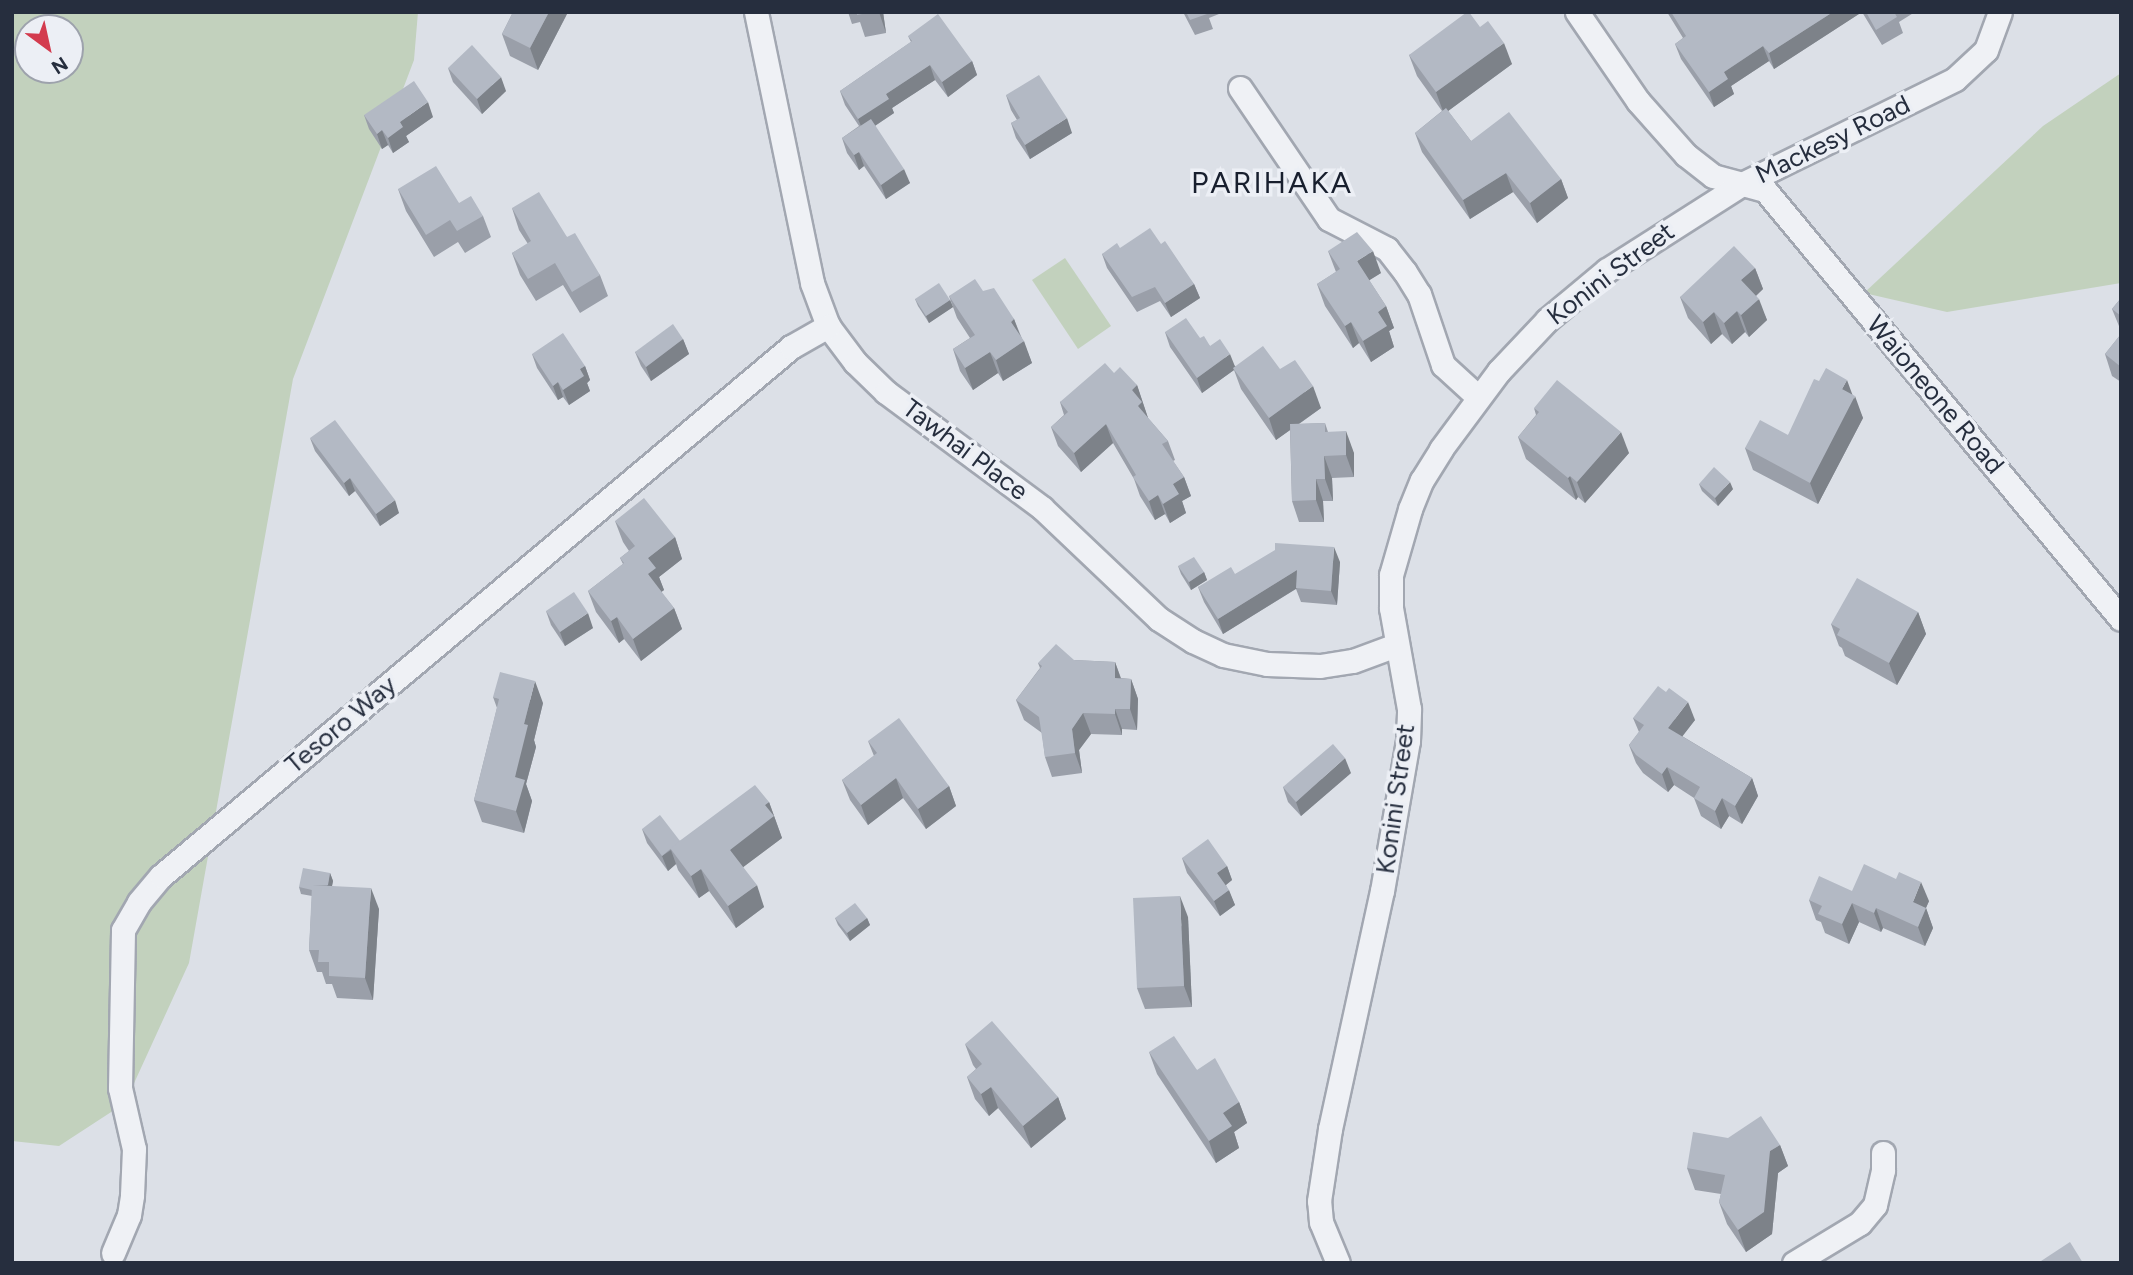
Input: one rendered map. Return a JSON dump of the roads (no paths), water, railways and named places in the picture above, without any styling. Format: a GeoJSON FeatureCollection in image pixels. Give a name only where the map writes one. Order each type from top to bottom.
{"type":"FeatureCollection","features":[{"type":"Feature","properties":{"kind":"street","name":"Tawhai Place"},"geometry":{"type":"LineString","coordinates":[[757,12],[812,283],[828,326],[855,362],[886,392],[1042,508],[1159,619],[1193,641],[1223,654],[1267,664],[1320,666],[1353,661],[1396,645]]}},
{"type":"Feature","properties":{"kind":"street","name":"Mackesy Road"},"geometry":{"type":"LineString","coordinates":[[1577,12],[1662,131],[1713,176],[1742,184],[1955,79],[1986,50],[2000,12]]}},
{"type":"Feature","properties":{"kind":"street"},"geometry":{"type":"LineString","coordinates":[[1240,88],[1328,219],[1387,248],[1419,294],[1443,365],[1478,397]]}},
{"type":"Feature","properties":{"kind":"street","name":"Konini Street"},"geometry":{"type":"LineString","coordinates":[[1338,1263],[1321,1222],[1319,1201],[1330,1129],[1382,891],[1408,741],[1409,709],[1391,608],[1391,575],[1410,509],[1434,459],[1478,397],[1547,320],[1607,270],[1742,184]]}},
{"type":"Feature","properties":{"kind":"street","name":"Waioneone Road"},"geometry":{"type":"LineString","coordinates":[[1742,184],[1765,190],[2121,619]]}},
{"type":"Feature","properties":{"kind":"street","name":"Tesoro Way"},"geometry":{"type":"LineString","coordinates":[[113,1253],[129,1215],[132,1195],[134,1149],[120,1088],[123,930],[139,902],[161,876],[791,347],[828,326]]}},
{"type":"Feature","properties":{"kind":"street"},"geometry":{"type":"LineString","coordinates":[[1794,1263],[1860,1223],[1875,1205],[1883,1170],[1883,1153]]}},
{"type":"Feature","properties":{"kind":"district","name":"PARIHAKA"},"geometry":{"type":"Point","coordinates":[1272,183]}}]}
